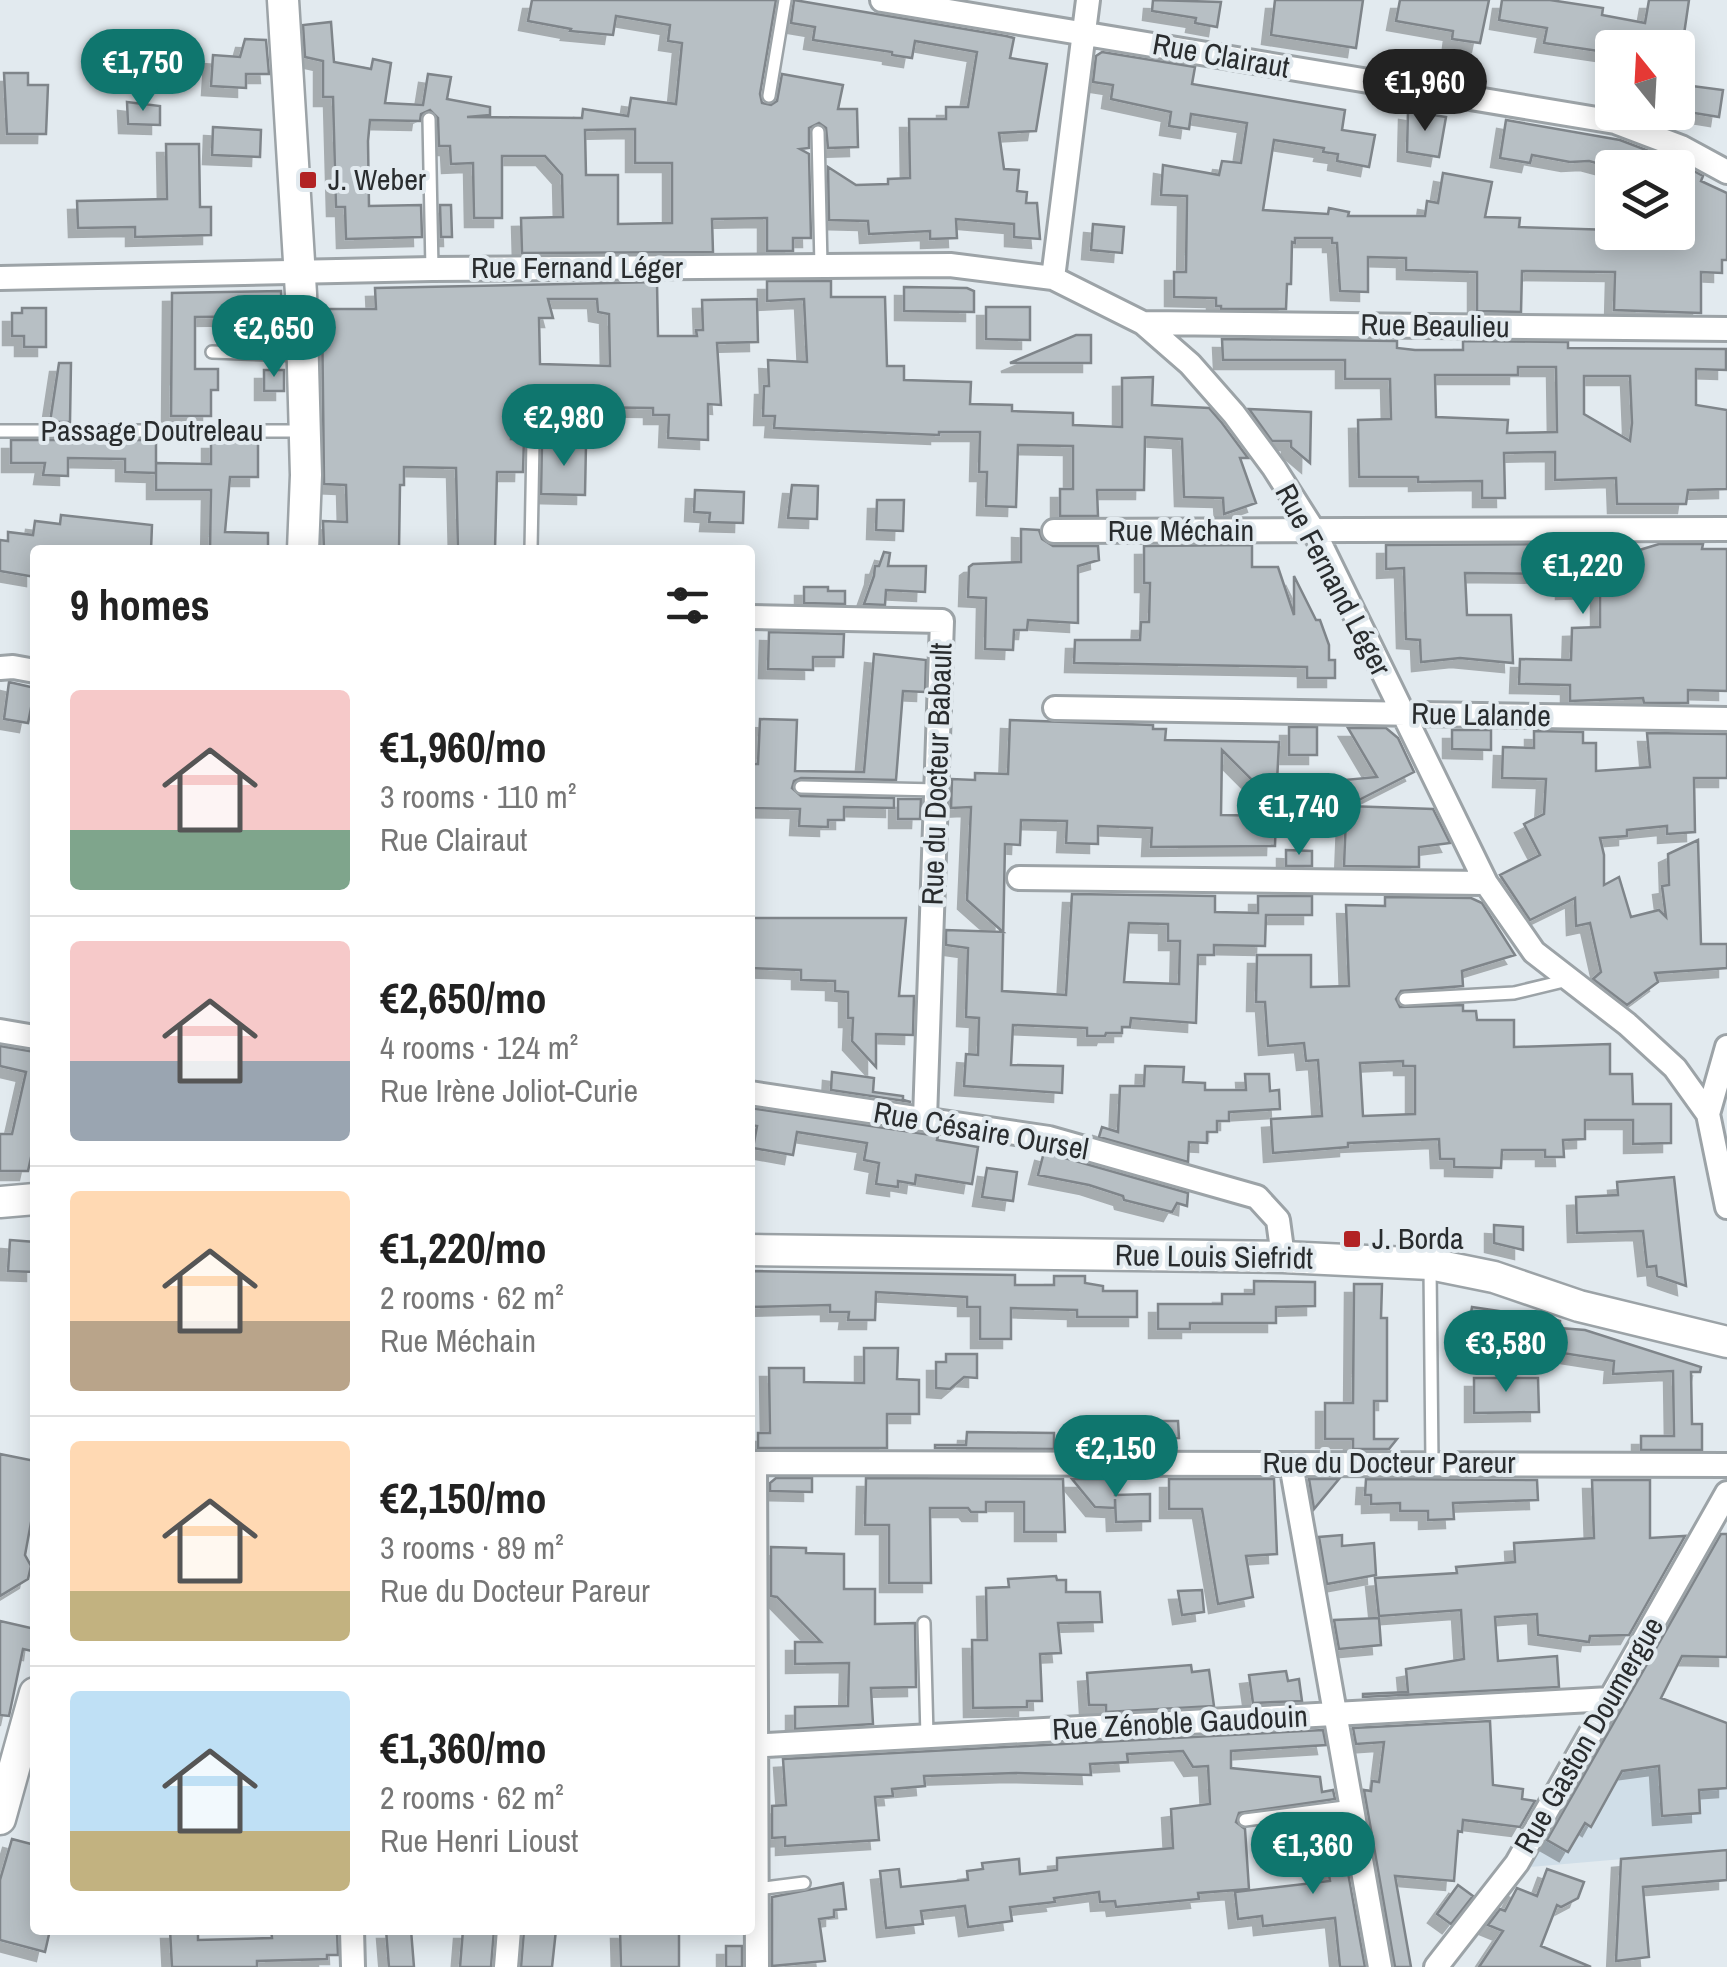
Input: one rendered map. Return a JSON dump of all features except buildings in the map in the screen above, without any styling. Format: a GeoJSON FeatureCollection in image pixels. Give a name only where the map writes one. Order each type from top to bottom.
{"type":"FeatureCollection","features":[{"type":"Feature","properties":{"kind":"street"},"geometry":{"type":"LineString","coordinates":[[282,0],[300,272],[305,431],[303,545]]}},
{"type":"Feature","properties":{"kind":"street","name":"Rue Clairaut"},"geometry":{"type":"LineString","coordinates":[[882,0],[1615,122],[1681,147],[1727,172]]}},
{"type":"Feature","properties":{"kind":"street"},"geometry":{"type":"LineString","coordinates":[[1053,278],[1088,0]]}},
{"type":"Feature","properties":{"kind":"street","name":"Rue Fernand Léger"},"geometry":{"type":"LineString","coordinates":[[0,278],[950,266],[1053,278],[1143,323],[1190,364],[1234,414],[1314,530],[1486,883],[1534,952],[1627,1024],[1675,1068],[1708,1114],[1727,1206]]}},
{"type":"Feature","properties":{"kind":"street","name":"Rue Beaulieu"},"geometry":{"type":"LineString","coordinates":[[1143,323],[1727,328]]}},
{"type":"Feature","properties":{"kind":"street","name":"Rue Méchain"},"geometry":{"type":"LineString","coordinates":[[1054,531],[1727,529]]}},
{"type":"Feature","properties":{"kind":"street","name":"Rue du Docteur Babault"},"geometry":{"type":"LineString","coordinates":[[755,618],[942,621],[926,1119]]}},
{"type":"Feature","properties":{"kind":"street"},"geometry":{"type":"LineString","coordinates":[[0,668],[30,671]]}},
{"type":"Feature","properties":{"kind":"street","name":"Rue Lalande"},"geometry":{"type":"LineString","coordinates":[[1055,708],[1727,719]]}},
{"type":"Feature","properties":{"kind":"street"},"geometry":{"type":"LineString","coordinates":[[1019,878],[1486,883]]}},
{"type":"Feature","properties":{"kind":"street"},"geometry":{"type":"LineString","coordinates":[[0,1031],[30,1037]]}},
{"type":"Feature","properties":{"kind":"street"},"geometry":{"type":"LineString","coordinates":[[1708,1114],[1727,1047]]}},
{"type":"Feature","properties":{"kind":"street","name":"Rue Césaire Oursel"},"geometry":{"type":"LineString","coordinates":[[755,1094],[1050,1138],[1257,1197],[1278,1220],[1283,1258]]}},
{"type":"Feature","properties":{"kind":"street"},"geometry":{"type":"LineString","coordinates":[[0,1202],[30,1199]]}},
{"type":"Feature","properties":{"kind":"street","name":"Rue Louis Siefridt"},"geometry":{"type":"LineString","coordinates":[[755,1250],[1430,1264],[1727,1342]]}},
{"type":"Feature","properties":{"kind":"street","name":"Rue du Docteur Pareur"},"geometry":{"type":"LineString","coordinates":[[755,1462],[1727,1465]]}},
{"type":"Feature","properties":{"kind":"street"},"geometry":{"type":"LineString","coordinates":[[1291,1464],[1380,1967]]}},
{"type":"Feature","properties":{"kind":"street","name":"Rue Gaston Doumergue"},"geometry":{"type":"LineString","coordinates":[[1436,1967],[1518,1862],[1727,1494]]}},
{"type":"Feature","properties":{"kind":"street","name":"Rue Zénoble Gaudouin"},"geometry":{"type":"LineString","coordinates":[[755,1746],[1610,1699]]}},
{"type":"Feature","properties":{"kind":"street"},"geometry":{"type":"LineString","coordinates":[[0,1819],[30,1716]]}},
{"type":"Feature","properties":{"kind":"street"},"geometry":{"type":"LineString","coordinates":[[755,1913],[757,1967]]}},
{"type":"Feature","properties":{"kind":"street"},"geometry":{"type":"LineString","coordinates":[[352,1935],[354,1967]]}},
{"type":"Feature","properties":{"kind":"street"},"geometry":{"type":"LineString","coordinates":[[506,1967],[509,1935]]}},
{"type":"Feature","properties":{"kind":"lane"},"geometry":{"type":"LineString","coordinates":[[769,96],[785,0]]}},
{"type":"Feature","properties":{"kind":"lane"},"geometry":{"type":"LineString","coordinates":[[429,119],[432,270]]}},
{"type":"Feature","properties":{"kind":"lane"},"geometry":{"type":"LineString","coordinates":[[818,132],[822,266]]}},
{"type":"Feature","properties":{"kind":"lane"},"geometry":{"type":"LineString","coordinates":[[212,352],[302,354]]}},
{"type":"Feature","properties":{"kind":"lane","name":"Passage Doutreleau"},"geometry":{"type":"LineString","coordinates":[[0,431],[305,431]]}},
{"type":"Feature","properties":{"kind":"lane"},"geometry":{"type":"LineString","coordinates":[[531,545],[533,441]]}},
{"type":"Feature","properties":{"kind":"lane"},"geometry":{"type":"LineString","coordinates":[[801,787],[936,790]]}},
{"type":"Feature","properties":{"kind":"lane"},"geometry":{"type":"LineString","coordinates":[[1405,999],[1514,994],[1568,980]]}},
{"type":"Feature","properties":{"kind":"lane"},"geometry":{"type":"LineString","coordinates":[[1430,1264],[1432,1462]]}},
{"type":"Feature","properties":{"kind":"lane"},"geometry":{"type":"LineString","coordinates":[[924,1622],[926,1736]]}},
{"type":"Feature","properties":{"kind":"lane"},"geometry":{"type":"LineString","coordinates":[[1246,1820],[1352,1806]]}},
{"type":"Feature","properties":{"kind":"lane"},"geometry":{"type":"LineString","coordinates":[[755,1886],[804,1883]]}},
{"type":"Feature","properties":{"kind":"shaded area"},"geometry":{"type":"Polygon","coordinates":[[[1606,1735],[1644,1756],[1727,1749],[1727,1850],[1530,1867],[1606,1735]]]}},
{"type":"Feature","properties":{"kind":"place","name":"J. Weber"},"geometry":{"type":"Point","coordinates":[308,180]}},
{"type":"Feature","properties":{"kind":"place","name":"J. Borda"},"geometry":{"type":"Point","coordinates":[1352,1239]}}]}
